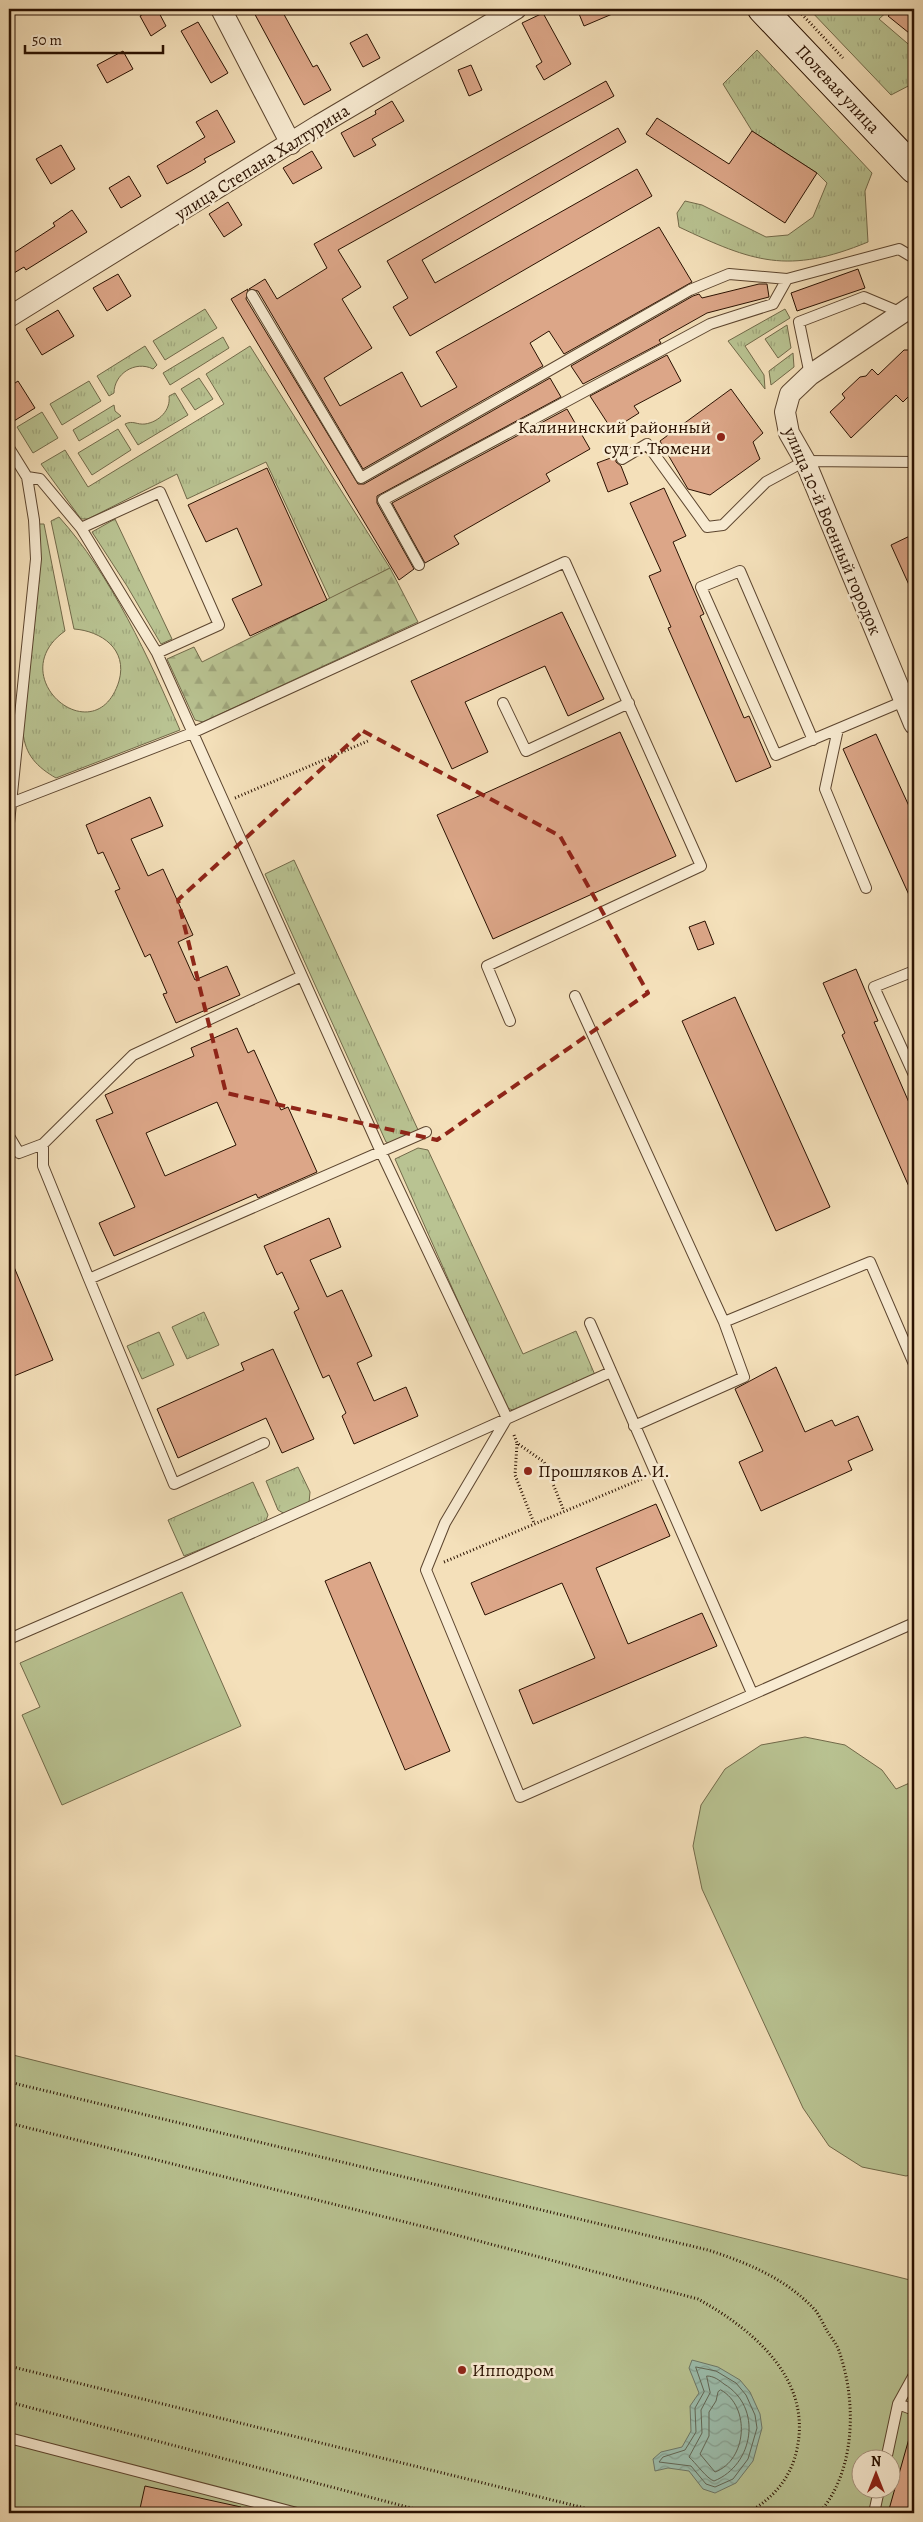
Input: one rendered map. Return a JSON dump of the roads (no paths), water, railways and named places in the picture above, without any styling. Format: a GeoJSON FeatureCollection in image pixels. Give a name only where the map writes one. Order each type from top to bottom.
{"type":"FeatureCollection","features":[{"type":"Feature","properties":{"kind":"street"},"geometry":{"type":"LineString","coordinates":[[221,9],[291,144]]}},
{"type":"Feature","properties":{"kind":"street","name":"улица Степана Халтурина"},"geometry":{"type":"LineString","coordinates":[[9,317],[516,9]]}},
{"type":"Feature","properties":{"kind":"street","name":"Полевая улица"},"geometry":{"type":"LineString","coordinates":[[762,9],[914,169]]}},
{"type":"Feature","properties":{"kind":"street","name":"улица 10-й Военный городок"},"geometry":{"type":"LineString","coordinates":[[908,309],[810,375],[790,394],[785,412],[789,433],[806,461],[914,724]]}},
{"type":"Feature","properties":{"kind":"lane"},"geometry":{"type":"LineString","coordinates":[[252,295],[361,478],[690,290],[729,274],[787,279],[899,249],[914,258]]}},
{"type":"Feature","properties":{"kind":"lane"},"geometry":{"type":"LineString","coordinates":[[418,565],[383,500],[710,324],[773,304],[787,279]]}},
{"type":"Feature","properties":{"kind":"lane"},"geometry":{"type":"LineString","coordinates":[[810,375],[799,322],[864,297],[908,309]]}},
{"type":"Feature","properties":{"kind":"lane"},"geometry":{"type":"LineString","coordinates":[[622,459],[647,444],[707,527],[723,525],[766,482],[806,461],[914,462]]}},
{"type":"Feature","properties":{"kind":"lane"},"geometry":{"type":"LineString","coordinates":[[9,448],[27,478],[34,520],[36,559],[9,823]]}},
{"type":"Feature","properties":{"kind":"lane"},"geometry":{"type":"LineString","coordinates":[[27,478],[40,479],[81,528],[156,653],[225,802],[381,1152],[507,1418]]}},
{"type":"Feature","properties":{"kind":"lane"},"geometry":{"type":"LineString","coordinates":[[81,528],[160,492],[219,624],[156,653]]}},
{"type":"Feature","properties":{"kind":"lane"},"geometry":{"type":"LineString","coordinates":[[11,803],[192,733],[565,562],[701,866],[486,966],[510,1021]]}},
{"type":"Feature","properties":{"kind":"lane"},"geometry":{"type":"LineString","coordinates":[[813,740],[740,572],[701,587],[776,756],[904,701]]}},
{"type":"Feature","properties":{"kind":"lane"},"geometry":{"type":"LineString","coordinates":[[503,703],[526,751],[629,703]]}},
{"type":"Feature","properties":{"kind":"lane"},"geometry":{"type":"LineString","coordinates":[[838,729],[825,789],[866,888]]}},
{"type":"Feature","properties":{"kind":"lane"},"geometry":{"type":"LineString","coordinates":[[914,972],[874,987],[914,1075]]}},
{"type":"Feature","properties":{"kind":"lane"},"geometry":{"type":"LineString","coordinates":[[9,1136],[19,1153],[43,1144],[133,1055],[302,976]]}},
{"type":"Feature","properties":{"kind":"lane"},"geometry":{"type":"LineString","coordinates":[[576,996],[724,1322],[744,1377],[634,1426]]}},
{"type":"Feature","properties":{"kind":"lane"},"geometry":{"type":"LineString","coordinates":[[89,1279],[426,1132]]}},
{"type":"Feature","properties":{"kind":"lane"},"geometry":{"type":"LineString","coordinates":[[43,1144],[43,1166],[174,1484],[264,1443]]}},
{"type":"Feature","properties":{"kind":"lane"},"geometry":{"type":"LineString","coordinates":[[724,1322],[870,1262],[914,1364]]}},
{"type":"Feature","properties":{"kind":"lane"},"geometry":{"type":"LineString","coordinates":[[590,1323],[752,1693]]}},
{"type":"Feature","properties":{"kind":"lane"},"geometry":{"type":"LineString","coordinates":[[9,1638],[187,1562],[611,1372]]}},
{"type":"Feature","properties":{"kind":"lane"},"geometry":{"type":"LineString","coordinates":[[507,1418],[445,1523],[426,1570],[520,1797],[914,1623]]}},
{"type":"Feature","properties":{"kind":"lane"},"geometry":{"type":"LineString","coordinates":[[888,2450],[898,2404],[914,2375]]}},
{"type":"Feature","properties":{"kind":"lane"},"geometry":{"type":"LineString","coordinates":[[898,2404],[914,2410]]}},
{"type":"Feature","properties":{"kind":"lane"},"geometry":{"type":"LineString","coordinates":[[9,2438],[297,2513]]}},
{"type":"Feature","properties":{"kind":"lane"},"geometry":{"type":"LineString","coordinates":[[874,2513],[877,2500]]}},
{"type":"Feature","properties":{"kind":"water"},"geometry":{"type":"Polygon","coordinates":[[[9,552],[13,596],[12,622],[9,625],[9,552]]]}},
{"type":"Feature","properties":{"kind":"water"},"geometry":{"type":"Polygon","coordinates":[[[692,2360],[718,2367],[740,2380],[750,2392],[760,2414],[762,2428],[753,2461],[736,2483],[715,2493],[703,2489],[689,2471],[668,2468],[655,2471],[653,2459],[661,2452],[682,2447],[691,2431],[690,2406],[699,2393],[689,2368],[692,2360]]]}},
{"type":"Feature","properties":{"kind":"place","name":"Калининский районный суд г. Тюмени"},"geometry":{"type":"Point","coordinates":[721,437]}},
{"type":"Feature","properties":{"kind":"place","name":"Прошляков А. И."},"geometry":{"type":"Point","coordinates":[528,1471]}},
{"type":"Feature","properties":{"kind":"place","name":"Ипподром"},"geometry":{"type":"Point","coordinates":[462,2370]}}]}
